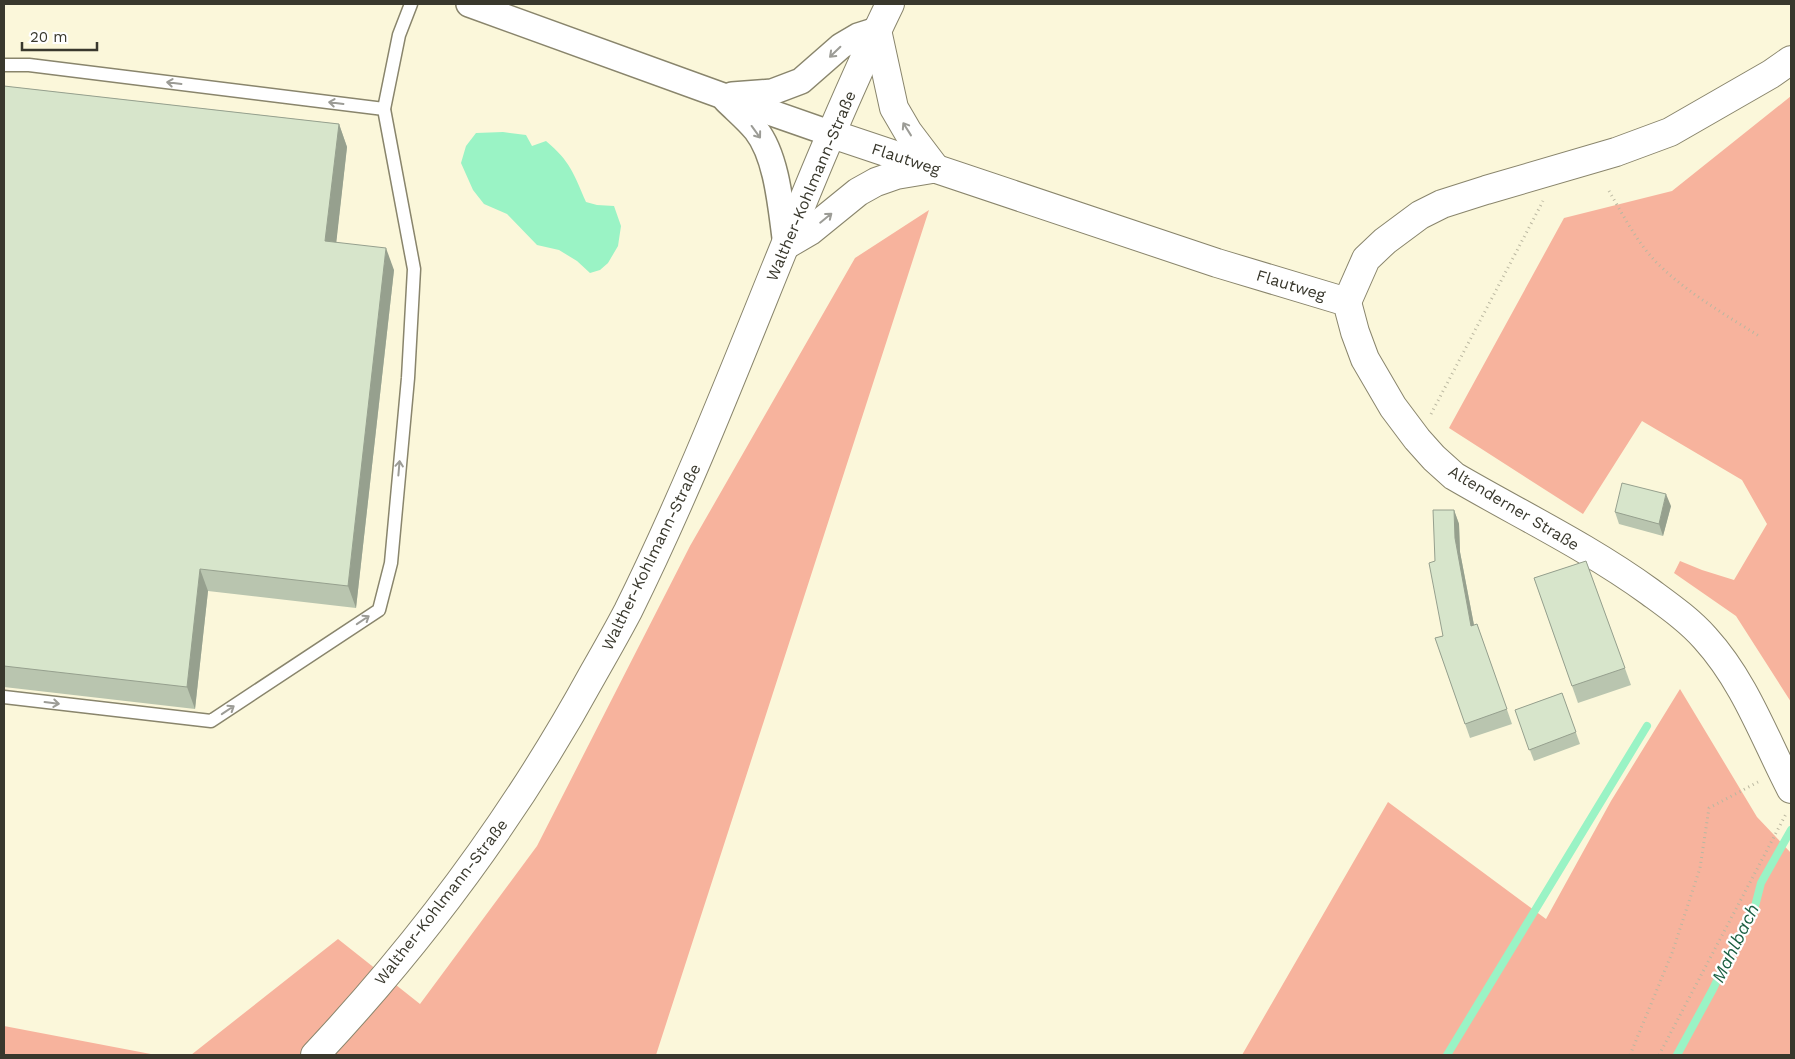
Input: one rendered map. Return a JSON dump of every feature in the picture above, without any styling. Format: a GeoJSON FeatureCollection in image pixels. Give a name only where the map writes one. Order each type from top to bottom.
{"type":"FeatureCollection","features":[{"type":"Feature","properties":{"kind":"main road","name":"Walther-Kohlmann-Straße"},"geometry":{"type":"LineString","coordinates":[[314,1055],[380,983],[449,896],[506,818],[568,720],[627,612],[690,478],[832,134],[890,4]]}},
{"type":"Feature","properties":{"kind":"main road"},"geometry":{"type":"LineString","coordinates":[[786,245],[810,231],[858,192],[876,182],[896,175],[936,169],[908,132],[894,108],[877,30]]}},
{"type":"Feature","properties":{"kind":"main road"},"geometry":{"type":"LineString","coordinates":[[1347,302],[1366,259],[1385,241],[1420,215],[1442,204],[1616,152],[1670,132],[1771,74],[1791,60]]}},
{"type":"Feature","properties":{"kind":"main road","name":"Flautweg"},"geometry":{"type":"LineString","coordinates":[[832,134],[1216,262],[1347,302]]}},
{"type":"Feature","properties":{"kind":"main road","name":"Altenderner Straße"},"geometry":{"type":"LineString","coordinates":[[1347,302],[1365,359],[1393,407],[1434,458],[1454,476],[1609,564],[1666,603],[1687,620],[1711,645],[1745,694],[1772,749],[1789,801]]}},
{"type":"Feature","properties":{"kind":"street","name":"Flautweg"},"geometry":{"type":"LineString","coordinates":[[468,4],[832,134]]}},
{"type":"Feature","properties":{"kind":"street"},"geometry":{"type":"LineString","coordinates":[[722,96],[772,92],[801,81],[841,46],[858,36],[877,30]]}},
{"type":"Feature","properties":{"kind":"street"},"geometry":{"type":"LineString","coordinates":[[722,96],[757,131],[770,157],[777,182],[786,245]]}},
{"type":"Feature","properties":{"kind":"lane"},"geometry":{"type":"LineString","coordinates":[[4,698],[211,721],[379,610],[391,563],[408,378],[414,269],[384,109],[399,36],[411,4]]}},
{"type":"Feature","properties":{"kind":"lane"},"geometry":{"type":"LineString","coordinates":[[4,65],[29,65],[384,109]]}},
{"type":"Feature","properties":{"kind":"path"},"geometry":{"type":"LineString","coordinates":[[1609,191],[1631,228],[1656,261],[1701,299],[1759,336]]}},
{"type":"Feature","properties":{"kind":"path"},"geometry":{"type":"LineString","coordinates":[[1417,439],[1543,201]]}},
{"type":"Feature","properties":{"kind":"path"},"geometry":{"type":"LineString","coordinates":[[1630,1055],[1672,953],[1697,878],[1709,808],[1752,786]]}},
{"type":"Feature","properties":{"kind":"path"},"geometry":{"type":"LineString","coordinates":[[1659,1055],[1789,801]]}},
{"type":"Feature","properties":{"kind":"shaded area"},"geometry":{"type":"Polygon","coordinates":[[[1791,96],[1791,702],[1736,616],[1674,573],[1680,561],[1734,580],[1767,524],[1742,480],[1642,421],[1583,514],[1449,428],[1564,218],[1672,191],[1791,96]]]}},
{"type":"Feature","properties":{"kind":"shaded area"},"geometry":{"type":"Polygon","coordinates":[[[503,132],[526,135],[532,146],[546,141],[561,155],[570,168],[586,202],[614,206],[621,226],[618,246],[608,263],[600,270],[590,273],[577,261],[559,250],[537,245],[507,214],[484,204],[473,190],[461,163],[466,146],[476,133],[503,132]]]}},
{"type":"Feature","properties":{"kind":"shaded area"},"geometry":{"type":"Polygon","coordinates":[[[929,210],[656,1055],[191,1055],[338,939],[420,1004],[537,846],[690,546],[855,258],[929,210]]]}},
{"type":"Feature","properties":{"kind":"shaded area"},"geometry":{"type":"Polygon","coordinates":[[[1680,689],[1757,817],[1791,853],[1791,1055],[1242,1055],[1388,802],[1546,919],[1611,801],[1680,689]]]}},
{"type":"Feature","properties":{"kind":"shaded area"},"geometry":{"type":"Polygon","coordinates":[[[4,1026],[156,1055],[4,1055],[4,1026]]]}},
{"type":"Feature","properties":{"kind":"building"},"geometry":{"type":"Polygon","coordinates":[[[4,86],[339,124],[325,241],[386,248],[348,586],[200,569],[187,687],[4,666],[4,86]]]}},
{"type":"Feature","properties":{"kind":"building"},"geometry":{"type":"Polygon","coordinates":[[[1622,483],[1666,494],[1659,524],[1615,512],[1622,483]]]}},
{"type":"Feature","properties":{"kind":"building"},"geometry":{"type":"Polygon","coordinates":[[[1433,510],[1454,510],[1455,538],[1471,626],[1477,624],[1507,709],[1465,724],[1435,638],[1443,636],[1429,563],[1435,561],[1433,510]]]}},
{"type":"Feature","properties":{"kind":"building"},"geometry":{"type":"Polygon","coordinates":[[[1586,561],[1625,668],[1572,686],[1534,578],[1586,561]]]}},
{"type":"Feature","properties":{"kind":"building"},"geometry":{"type":"Polygon","coordinates":[[[1562,693],[1576,732],[1529,750],[1515,710],[1562,693]]]}},
{"type":"Feature","properties":{"kind":"waterway"},"geometry":{"type":"LineString","coordinates":[[1447,1055],[1647,726]]}},
{"type":"Feature","properties":{"kind":"waterway","name":"Mahlbach"},"geometry":{"type":"LineString","coordinates":[[1677,1055],[1713,989],[1730,953],[1753,914],[1761,883],[1791,830]]}}]}
